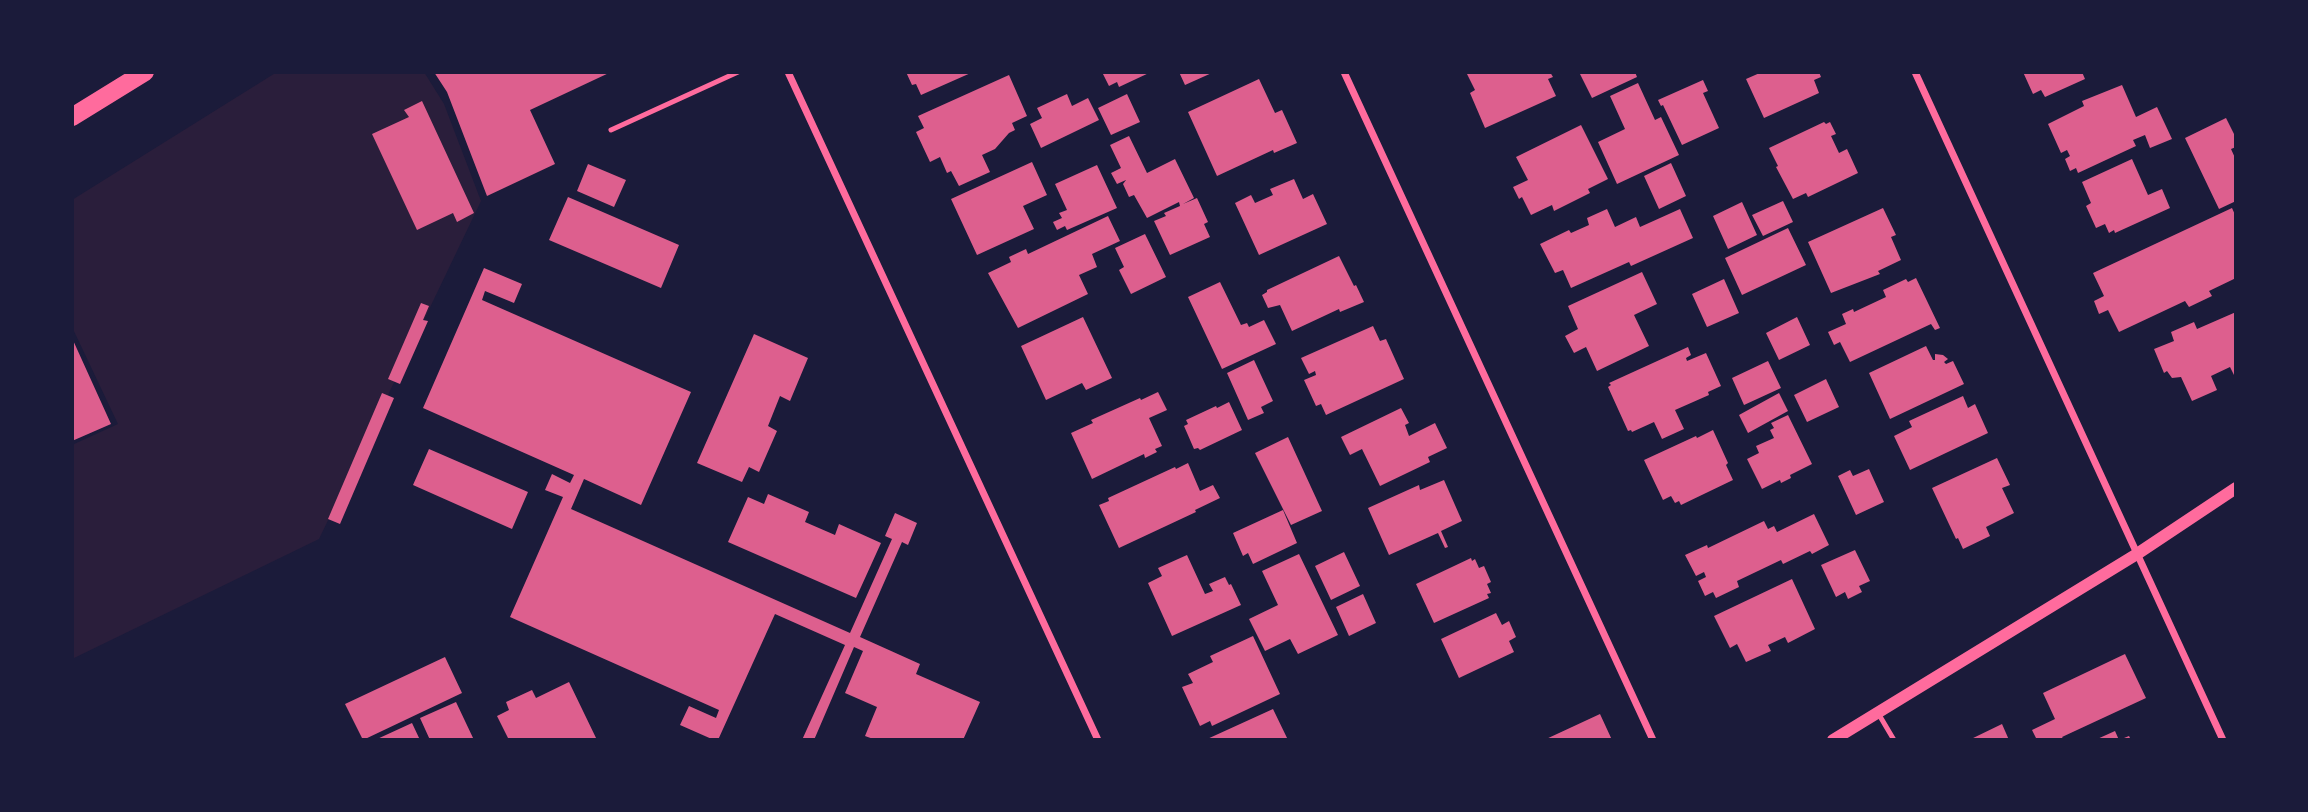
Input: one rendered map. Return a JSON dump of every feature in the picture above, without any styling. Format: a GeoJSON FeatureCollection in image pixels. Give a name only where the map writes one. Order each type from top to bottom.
{"type":"FeatureCollection","features":[{"type":"Feature","properties":{"kind":"main road"},"geometry":{"type":"LineString","coordinates":[[72,117],[145,72]]}},
{"type":"Feature","properties":{"kind":"street"},"geometry":{"type":"LineString","coordinates":[[788,72],[1098,740]]}},
{"type":"Feature","properties":{"kind":"street"},"geometry":{"type":"LineString","coordinates":[[1344,72],[1653,740]]}},
{"type":"Feature","properties":{"kind":"street"},"geometry":{"type":"LineString","coordinates":[[1915,72],[2222,740]]}},
{"type":"Feature","properties":{"kind":"street"},"geometry":{"type":"LineString","coordinates":[[1833,740],[2137,554],[2236,488]]}},
{"type":"Feature","properties":{"kind":"lane"},"geometry":{"type":"LineString","coordinates":[[611,130],[738,72]]}},
{"type":"Feature","properties":{"kind":"lane"},"geometry":{"type":"LineString","coordinates":[[1878,713],[1894,740]]}},
{"type":"Feature","properties":{"kind":"shaded area"},"geometry":{"type":"Polygon","coordinates":[[[277,72],[424,72],[444,104],[481,201],[319,539],[72,659],[72,445],[118,424],[72,327],[72,200],[277,72]]]}},
{"type":"Feature","properties":{"kind":"building"},"geometry":{"type":"Polygon","coordinates":[[[434,72],[611,72],[530,110],[555,164],[487,196],[447,92],[434,72]]]}},
{"type":"Feature","properties":{"kind":"building"},"geometry":{"type":"Polygon","coordinates":[[[906,72],[973,72],[921,95],[906,72]]]}},
{"type":"Feature","properties":{"kind":"building"},"geometry":{"type":"Polygon","coordinates":[[[1102,72],[1151,72],[1119,87],[1117,82],[1109,86],[1102,72]]]}},
{"type":"Feature","properties":{"kind":"building"},"geometry":{"type":"Polygon","coordinates":[[[1179,72],[1214,72],[1185,85],[1179,72]]]}},
{"type":"Feature","properties":{"kind":"building"},"geometry":{"type":"Polygon","coordinates":[[[1466,72],[1550,72],[1553,77],[1548,79],[1556,96],[1485,128],[1470,93],[1475,90],[1466,72]]]}},
{"type":"Feature","properties":{"kind":"building"},"geometry":{"type":"Polygon","coordinates":[[[1579,72],[1635,72],[1637,77],[1592,98],[1579,72]]]}},
{"type":"Feature","properties":{"kind":"building"},"geometry":{"type":"Polygon","coordinates":[[[1762,72],[1819,72],[1821,77],[1814,80],[1819,93],[1764,118],[1746,79],[1762,72]]]}},
{"type":"Feature","properties":{"kind":"building"},"geometry":{"type":"Polygon","coordinates":[[[2023,72],[2082,72],[2085,79],[2045,97],[2041,90],[2033,94],[2023,72]]]}},
{"type":"Feature","properties":{"kind":"building"},"geometry":{"type":"Polygon","coordinates":[[[1009,75],[1027,116],[1012,123],[1015,130],[995,149],[982,155],[990,172],[959,186],[951,171],[947,173],[940,157],[930,162],[916,132],[924,128],[918,116],[1009,75]]]}},
{"type":"Feature","properties":{"kind":"building"},"geometry":{"type":"Polygon","coordinates":[[[1259,79],[1275,113],[1282,110],[1297,143],[1274,153],[1273,150],[1217,176],[1188,112],[1259,79]]]}},
{"type":"Feature","properties":{"kind":"building"},"geometry":{"type":"Polygon","coordinates":[[[1703,80],[1708,91],[1703,93],[1719,128],[1682,145],[1658,100],[1703,80]]]}},
{"type":"Feature","properties":{"kind":"building"},"geometry":{"type":"Polygon","coordinates":[[[1638,83],[1655,120],[1661,117],[1679,155],[1617,184],[1598,142],[1625,129],[1610,96],[1638,83]]]}},
{"type":"Feature","properties":{"kind":"building"},"geometry":{"type":"Polygon","coordinates":[[[2122,85],[2136,117],[2157,107],[2172,139],[2150,148],[2145,135],[2133,140],[2136,146],[2078,173],[2076,168],[2070,171],[2065,159],[2070,156],[2067,150],[2061,153],[2048,124],[2084,106],[2082,101],[2122,85]]]}},
{"type":"Feature","properties":{"kind":"building"},"geometry":{"type":"Polygon","coordinates":[[[1067,94],[1072,106],[1088,98],[1099,120],[1041,148],[1030,124],[1042,118],[1037,108],[1067,94]]]}},
{"type":"Feature","properties":{"kind":"building"},"geometry":{"type":"Polygon","coordinates":[[[1127,94],[1140,122],[1111,135],[1098,108],[1127,94]]]}},
{"type":"Feature","properties":{"kind":"building"},"geometry":{"type":"Polygon","coordinates":[[[422,101],[474,213],[457,222],[453,213],[417,230],[372,134],[409,117],[404,110],[422,101]]]}},
{"type":"Feature","properties":{"kind":"building"},"geometry":{"type":"Polygon","coordinates":[[[2226,118],[2236,138],[2236,147],[2231,149],[2236,160],[2236,201],[2219,209],[2185,138],[2226,118]]]}},
{"type":"Feature","properties":{"kind":"building"},"geometry":{"type":"Polygon","coordinates":[[[1824,122],[1830,122],[1836,134],[1831,136],[1839,153],[1847,149],[1858,173],[1808,197],[1806,193],[1793,199],[1769,148],[1824,122]]]}},
{"type":"Feature","properties":{"kind":"building"},"geometry":{"type":"Polygon","coordinates":[[[1581,125],[1608,179],[1588,189],[1590,193],[1554,211],[1552,205],[1531,215],[1522,197],[1519,199],[1513,187],[1528,180],[1516,157],[1581,125]]]}},
{"type":"Feature","properties":{"kind":"building"},"geometry":{"type":"Polygon","coordinates":[[[1129,136],[1147,173],[1175,159],[1194,198],[1183,204],[1197,198],[1208,222],[1204,224],[1210,237],[1170,255],[1154,221],[1180,206],[1179,202],[1147,218],[1134,195],[1129,197],[1123,184],[1126,180],[1117,184],[1111,173],[1121,168],[1110,145],[1129,136]]]}},
{"type":"Feature","properties":{"kind":"building"},"geometry":{"type":"Polygon","coordinates":[[[2132,159],[2148,195],[2162,189],[2170,208],[2115,233],[2114,230],[2109,233],[2105,224],[2096,228],[2086,206],[2091,203],[2082,182],[2132,159]]]}},
{"type":"Feature","properties":{"kind":"building"},"geometry":{"type":"Polygon","coordinates":[[[1032,162],[1047,195],[1023,206],[1034,229],[977,255],[951,199],[1032,162]]]}},
{"type":"Feature","properties":{"kind":"building"},"geometry":{"type":"Polygon","coordinates":[[[1671,163],[1686,196],[1659,209],[1644,176],[1671,163]]]}},
{"type":"Feature","properties":{"kind":"building"},"geometry":{"type":"Polygon","coordinates":[[[588,164],[626,180],[614,207],[577,191],[588,164]]]}},
{"type":"Feature","properties":{"kind":"building"},"geometry":{"type":"Polygon","coordinates":[[[1097,165],[1117,208],[1067,230],[1065,226],[1057,230],[1053,222],[1062,218],[1059,213],[1067,210],[1055,184],[1097,165]]]}},
{"type":"Feature","properties":{"kind":"building"},"geometry":{"type":"Polygon","coordinates":[[[1294,179],[1303,199],[1313,194],[1327,224],[1259,255],[1235,203],[1251,195],[1255,203],[1273,195],[1270,189],[1294,179]]]}},
{"type":"Feature","properties":{"kind":"building"},"geometry":{"type":"Polygon","coordinates":[[[568,197],[679,245],[661,288],[549,240],[568,197]]]}},
{"type":"Feature","properties":{"kind":"building"},"geometry":{"type":"Polygon","coordinates":[[[1783,201],[1793,222],[1763,236],[1752,215],[1783,201]]]}},
{"type":"Feature","properties":{"kind":"building"},"geometry":{"type":"Polygon","coordinates":[[[1742,202],[1757,235],[1728,249],[1713,216],[1742,202]]]}},
{"type":"Feature","properties":{"kind":"building"},"geometry":{"type":"Polygon","coordinates":[[[1883,208],[1896,235],[1891,237],[1901,260],[1878,271],[1880,274],[1831,293],[1808,242],[1883,208]]]}},
{"type":"Feature","properties":{"kind":"building"},"geometry":{"type":"Polygon","coordinates":[[[2232,208],[2236,217],[2236,278],[2209,291],[2212,296],[2189,307],[2185,301],[2119,332],[2108,310],[2099,314],[2094,301],[2104,296],[2093,273],[2232,208]]]}},
{"type":"Feature","properties":{"kind":"building"},"geometry":{"type":"Polygon","coordinates":[[[1607,209],[1615,227],[1636,217],[1640,227],[1680,209],[1693,238],[1631,266],[1629,262],[1571,288],[1563,270],[1555,273],[1540,244],[1569,230],[1571,233],[1589,225],[1587,218],[1607,209]]]}},
{"type":"Feature","properties":{"kind":"building"},"geometry":{"type":"Polygon","coordinates":[[[1108,216],[1120,241],[1092,254],[1097,267],[1079,275],[1088,294],[1018,328],[988,273],[1011,262],[1009,257],[1026,249],[1028,254],[1108,216]]]}},
{"type":"Feature","properties":{"kind":"building"},"geometry":{"type":"Polygon","coordinates":[[[1788,228],[1806,265],[1742,295],[1725,258],[1788,228]]]}},
{"type":"Feature","properties":{"kind":"building"},"geometry":{"type":"Polygon","coordinates":[[[1145,234],[1166,277],[1131,294],[1119,270],[1124,267],[1115,248],[1145,234]]]}},
{"type":"Feature","properties":{"kind":"building"},"geometry":{"type":"Polygon","coordinates":[[[1339,256],[1364,302],[1340,312],[1339,309],[1292,331],[1280,305],[1268,308],[1262,295],[1267,290],[1339,256]]]}},
{"type":"Feature","properties":{"kind":"building"},"geometry":{"type":"Polygon","coordinates":[[[484,268],[522,284],[514,303],[485,291],[482,300],[691,392],[641,505],[584,479],[571,509],[850,633],[892,539],[885,536],[895,513],[917,523],[908,545],[902,542],[860,637],[920,664],[916,674],[980,702],[963,740],[876,740],[865,736],[877,707],[845,693],[863,651],[854,647],[814,740],[802,740],[845,645],[775,614],[718,740],[680,725],[689,706],[716,718],[719,710],[510,617],[563,497],[545,490],[552,474],[570,483],[574,475],[423,408],[484,268]]]}},
{"type":"Feature","properties":{"kind":"building"},"geometry":{"type":"Polygon","coordinates":[[[1642,272],[1657,304],[1634,315],[1649,346],[1597,371],[1586,347],[1574,353],[1565,336],[1578,329],[1568,306],[1642,272]]]}},
{"type":"Feature","properties":{"kind":"building"},"geometry":{"type":"Polygon","coordinates":[[[1916,278],[1940,328],[1935,330],[1931,324],[1850,362],[1840,342],[1834,345],[1828,332],[1846,324],[1842,314],[1853,309],[1854,312],[1886,297],[1883,290],[1906,279],[1908,282],[1916,278]]]}},
{"type":"Feature","properties":{"kind":"building"},"geometry":{"type":"Polygon","coordinates":[[[1724,279],[1739,313],[1707,327],[1692,294],[1724,279]]]}},
{"type":"Feature","properties":{"kind":"building"},"geometry":{"type":"Polygon","coordinates":[[[1220,282],[1241,325],[1247,323],[1249,327],[1264,320],[1276,344],[1222,369],[1188,297],[1220,282]]]}},
{"type":"Feature","properties":{"kind":"building"},"geometry":{"type":"Polygon","coordinates":[[[421,303],[429,306],[423,320],[428,321],[400,384],[388,379],[421,303]]]}},
{"type":"Feature","properties":{"kind":"building"},"geometry":{"type":"Polygon","coordinates":[[[2236,312],[2236,373],[2234,375],[2230,367],[2211,376],[2217,390],[2192,401],[2181,377],[2172,378],[2167,371],[2164,373],[2154,349],[2174,341],[2171,332],[2194,322],[2197,329],[2236,312]]]}},
{"type":"Feature","properties":{"kind":"building"},"geometry":{"type":"Polygon","coordinates":[[[1083,317],[1112,378],[1086,390],[1082,383],[1046,400],[1021,346],[1083,317]]]}},
{"type":"Feature","properties":{"kind":"building"},"geometry":{"type":"Polygon","coordinates":[[[1797,317],[1810,345],[1779,360],[1766,333],[1797,317]]]}},
{"type":"Feature","properties":{"kind":"building"},"geometry":{"type":"Polygon","coordinates":[[[1373,326],[1380,341],[1386,339],[1404,379],[1326,415],[1321,404],[1316,406],[1304,380],[1316,375],[1315,371],[1309,374],[1301,358],[1373,326]]]}},
{"type":"Feature","properties":{"kind":"building"},"geometry":{"type":"Polygon","coordinates":[[[754,334],[808,358],[790,401],[780,396],[768,426],[777,431],[759,472],[749,467],[742,482],[697,463],[754,334]]]}},
{"type":"Feature","properties":{"kind":"building"},"geometry":{"type":"Polygon","coordinates":[[[72,338],[111,424],[72,441],[72,338]]]}},
{"type":"Feature","properties":{"kind":"building"},"geometry":{"type":"Polygon","coordinates":[[[1926,346],[1933,360],[1935,354],[1948,359],[1944,362],[1946,364],[1953,361],[1964,384],[1890,419],[1869,373],[1926,346]]]}},
{"type":"Feature","properties":{"kind":"building"},"geometry":{"type":"Polygon","coordinates":[[[1688,347],[1691,355],[1686,358],[1687,361],[1706,353],[1721,386],[1708,392],[1709,395],[1675,410],[1684,429],[1662,439],[1654,422],[1632,432],[1628,431],[1608,387],[1611,385],[1609,383],[1688,347]]]}},
{"type":"Feature","properties":{"kind":"building"},"geometry":{"type":"Polygon","coordinates":[[[1254,360],[1273,401],[1261,407],[1264,413],[1248,420],[1227,373],[1254,360]]]}},
{"type":"Feature","properties":{"kind":"building"},"geometry":{"type":"Polygon","coordinates":[[[1768,361],[1781,388],[1744,405],[1732,378],[1768,361]]]}},
{"type":"Feature","properties":{"kind":"building"},"geometry":{"type":"Polygon","coordinates":[[[1826,379],[1839,407],[1807,422],[1794,395],[1826,379]]]}},
{"type":"Feature","properties":{"kind":"building"},"geometry":{"type":"Polygon","coordinates":[[[1158,392],[1167,410],[1149,418],[1162,446],[1145,458],[1144,454],[1092,479],[1071,433],[1093,423],[1091,420],[1158,392]]]}},
{"type":"Feature","properties":{"kind":"building"},"geometry":{"type":"Polygon","coordinates":[[[382,393],[394,398],[340,524],[328,519],[382,393]]]}},
{"type":"Feature","properties":{"kind":"building"},"geometry":{"type":"Polygon","coordinates":[[[1779,393],[1788,411],[1748,433],[1739,415],[1779,393]]]}},
{"type":"Feature","properties":{"kind":"building"},"geometry":{"type":"Polygon","coordinates":[[[1963,396],[1968,408],[1975,404],[1988,433],[1910,470],[1894,436],[1912,427],[1909,421],[1963,396]]]}},
{"type":"Feature","properties":{"kind":"building"},"geometry":{"type":"Polygon","coordinates":[[[1229,402],[1242,430],[1200,450],[1194,449],[1184,426],[1188,424],[1186,420],[1229,402]]]}},
{"type":"Feature","properties":{"kind":"building"},"geometry":{"type":"Polygon","coordinates":[[[1401,408],[1409,423],[1405,425],[1409,436],[1435,423],[1447,448],[1428,457],[1430,462],[1380,486],[1362,449],[1350,455],[1341,437],[1401,408]]]}},
{"type":"Feature","properties":{"kind":"building"},"geometry":{"type":"Polygon","coordinates":[[[1788,415],[1812,464],[1790,475],[1791,478],[1781,483],[1780,480],[1762,489],[1747,459],[1759,453],[1756,446],[1774,438],[1770,430],[1774,428],[1771,423],[1788,415]]]}},
{"type":"Feature","properties":{"kind":"building"},"geometry":{"type":"Polygon","coordinates":[[[1713,430],[1733,480],[1681,505],[1679,501],[1675,503],[1671,496],[1663,500],[1644,460],[1713,430]]]}},
{"type":"Feature","properties":{"kind":"building"},"geometry":{"type":"Polygon","coordinates":[[[1288,437],[1322,511],[1291,525],[1255,453],[1288,437]]]}},
{"type":"Feature","properties":{"kind":"building"},"geometry":{"type":"Polygon","coordinates":[[[429,449],[528,492],[512,529],[413,485],[429,449]]]}},
{"type":"Feature","properties":{"kind":"building"},"geometry":{"type":"Polygon","coordinates":[[[1997,458],[2010,485],[2002,488],[2014,513],[1986,527],[1990,536],[1963,549],[1932,488],[1997,458]]]}},
{"type":"Feature","properties":{"kind":"building"},"geometry":{"type":"Polygon","coordinates":[[[1188,463],[1200,491],[1213,485],[1220,498],[1119,548],[1099,505],[1109,501],[1108,498],[1188,463]]]}},
{"type":"Feature","properties":{"kind":"building"},"geometry":{"type":"Polygon","coordinates":[[[1869,469],[1884,502],[1856,515],[1838,476],[1850,470],[1853,476],[1869,469]]]}},
{"type":"Feature","properties":{"kind":"building"},"geometry":{"type":"Polygon","coordinates":[[[1444,480],[1462,521],[1441,531],[1448,547],[1445,548],[1438,533],[1389,555],[1368,508],[1419,485],[1420,490],[1444,480]]]}},
{"type":"Feature","properties":{"kind":"building"},"geometry":{"type":"Polygon","coordinates":[[[768,494],[809,512],[805,522],[835,535],[839,524],[881,543],[856,598],[728,542],[748,497],[764,504],[768,494]]]}},
{"type":"Feature","properties":{"kind":"building"},"geometry":{"type":"Polygon","coordinates":[[[1283,510],[1297,543],[1253,564],[1248,553],[1243,556],[1233,533],[1283,510]]]}},
{"type":"Feature","properties":{"kind":"building"},"geometry":{"type":"Polygon","coordinates":[[[1814,514],[1829,545],[1783,564],[1781,560],[1737,581],[1739,587],[1716,598],[1713,592],[1705,596],[1698,581],[1706,577],[1704,572],[1696,576],[1685,555],[1707,545],[1708,548],[1764,521],[1768,529],[1774,526],[1777,532],[1814,514]]]}},
{"type":"Feature","properties":{"kind":"building"},"geometry":{"type":"Polygon","coordinates":[[[1855,550],[1870,581],[1859,586],[1862,592],[1848,599],[1845,592],[1836,597],[1821,565],[1855,550]]]}},
{"type":"Feature","properties":{"kind":"building"},"geometry":{"type":"Polygon","coordinates":[[[1344,552],[1360,586],[1331,600],[1315,566],[1344,552]]]}},
{"type":"Feature","properties":{"kind":"building"},"geometry":{"type":"Polygon","coordinates":[[[1299,554],[1338,635],[1298,654],[1290,639],[1265,651],[1249,619],[1278,605],[1262,571],[1299,554]]]}},
{"type":"Feature","properties":{"kind":"building"},"geometry":{"type":"Polygon","coordinates":[[[1187,555],[1205,594],[1213,591],[1209,584],[1225,577],[1241,605],[1172,636],[1148,583],[1162,576],[1158,568],[1187,555]]]}},
{"type":"Feature","properties":{"kind":"building"},"geometry":{"type":"Polygon","coordinates":[[[1471,558],[1472,561],[1475,559],[1479,568],[1484,566],[1491,582],[1487,584],[1491,593],[1487,594],[1489,598],[1434,623],[1416,584],[1471,558]]]}},
{"type":"Feature","properties":{"kind":"building"},"geometry":{"type":"Polygon","coordinates":[[[1792,579],[1815,629],[1788,643],[1785,637],[1768,645],[1771,651],[1746,662],[1737,644],[1730,648],[1714,616],[1792,579]]]}},
{"type":"Feature","properties":{"kind":"building"},"geometry":{"type":"Polygon","coordinates":[[[1363,594],[1376,623],[1349,636],[1336,607],[1363,594]]]}},
{"type":"Feature","properties":{"kind":"building"},"geometry":{"type":"Polygon","coordinates":[[[1496,613],[1502,625],[1509,621],[1516,637],[1509,641],[1514,652],[1459,678],[1441,639],[1496,613]]]}},
{"type":"Feature","properties":{"kind":"building"},"geometry":{"type":"Polygon","coordinates":[[[1253,636],[1280,694],[1212,726],[1210,721],[1200,726],[1182,687],[1193,683],[1188,674],[1213,662],[1210,656],[1253,636]]]}},
{"type":"Feature","properties":{"kind":"building"},"geometry":{"type":"Polygon","coordinates":[[[2125,654],[2146,698],[2062,737],[2064,740],[2037,740],[2032,730],[2055,719],[2043,693],[2125,654]]]}},
{"type":"Feature","properties":{"kind":"building"},"geometry":{"type":"Polygon","coordinates":[[[445,657],[462,693],[363,740],[345,704],[445,657]]]}},
{"type":"Feature","properties":{"kind":"building"},"geometry":{"type":"Polygon","coordinates":[[[569,682],[597,740],[509,740],[497,716],[509,710],[506,702],[532,690],[536,698],[569,682]]]}},
{"type":"Feature","properties":{"kind":"building"},"geometry":{"type":"Polygon","coordinates":[[[456,702],[474,740],[430,740],[420,718],[456,702]]]}},
{"type":"Feature","properties":{"kind":"building"},"geometry":{"type":"Polygon","coordinates":[[[1273,709],[1288,740],[1205,740],[1273,709]]]}},
{"type":"Feature","properties":{"kind":"building"},"geometry":{"type":"Polygon","coordinates":[[[1600,714],[1612,740],[1544,740],[1600,714]]]}},
{"type":"Feature","properties":{"kind":"building"},"geometry":{"type":"Polygon","coordinates":[[[412,723],[420,740],[375,740],[412,723]]]}},
{"type":"Feature","properties":{"kind":"building"},"geometry":{"type":"Polygon","coordinates":[[[2002,724],[2009,740],[1969,740],[2002,724]]]}},
{"type":"Feature","properties":{"kind":"building"},"geometry":{"type":"Polygon","coordinates":[[[2115,731],[2119,740],[2095,740],[2115,731]]]}}]}
